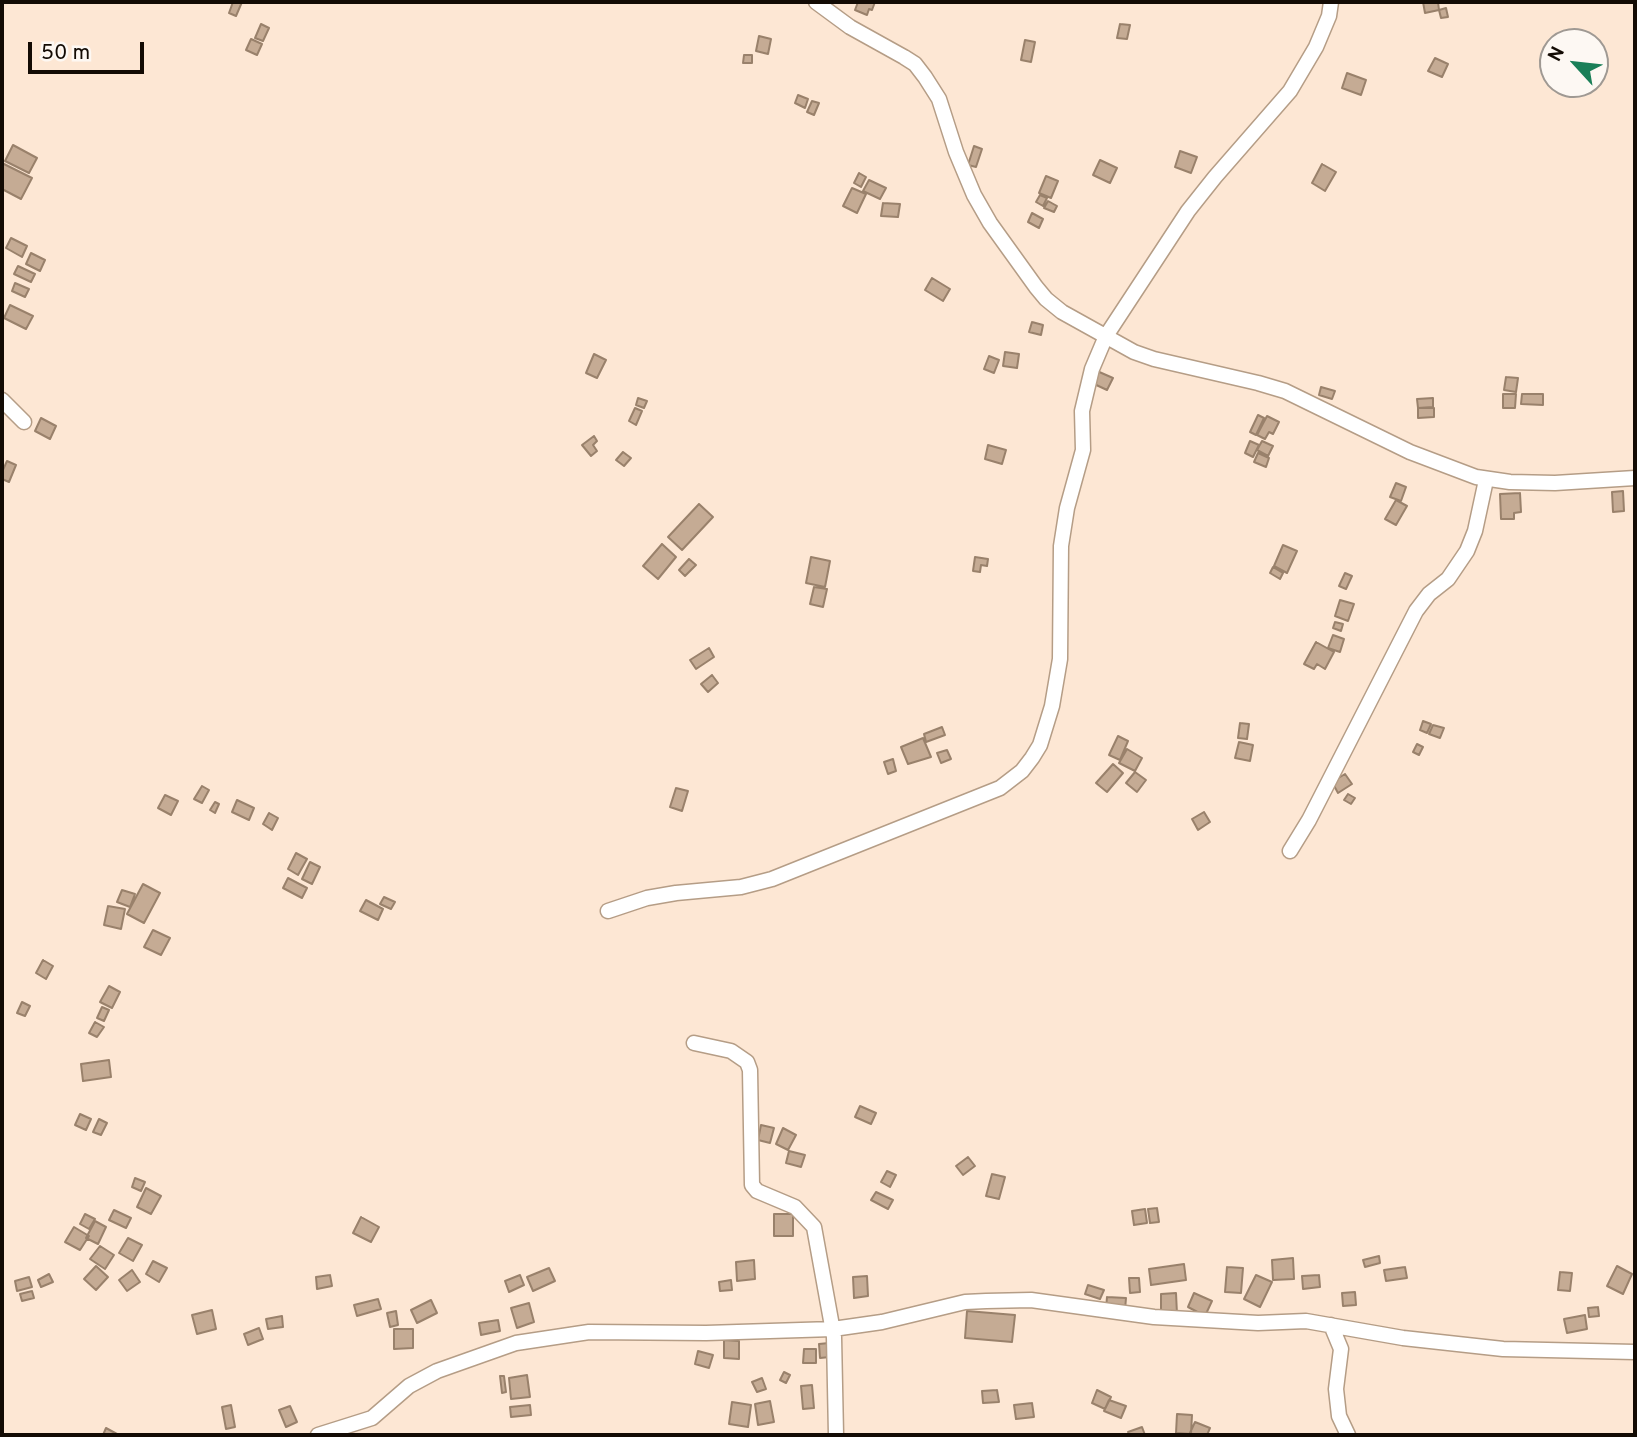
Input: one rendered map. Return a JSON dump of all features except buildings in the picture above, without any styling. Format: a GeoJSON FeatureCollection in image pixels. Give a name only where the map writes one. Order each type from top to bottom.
{"type":"FeatureCollection","features":[{"type":"Feature","properties":{"kind":"street"},"geometry":{"type":"LineString","coordinates":[[816,2],[850,27],[915,64],[939,99],[956,152],[974,195],[1014,258],[1045,299],[1062,312],[1134,352],[1284,391],[1410,452],[1486,480],[1555,483],[1635,478]]}},
{"type":"Feature","properties":{"kind":"street"},"geometry":{"type":"LineString","coordinates":[[608,911],[647,898],[741,887],[772,879],[1000,788],[1022,771],[1040,745],[1052,706],[1060,659],[1061,546],[1067,508],[1083,450],[1082,411],[1092,369],[1107,336],[1188,211],[1290,91],[1316,47],[1329,16],[1331,2]]}},
{"type":"Feature","properties":{"kind":"street"},"geometry":{"type":"LineString","coordinates":[[2,400],[24,422]]}},
{"type":"Feature","properties":{"kind":"street"},"geometry":{"type":"LineString","coordinates":[[1290,851],[1309,820],[1416,611],[1425,598],[1448,579],[1467,551],[1475,531],[1486,480]]}},
{"type":"Feature","properties":{"kind":"street"},"geometry":{"type":"LineString","coordinates":[[694,1043],[731,1051],[747,1062],[750,1070],[752,1185],[757,1191],[795,1207],[814,1227],[833,1329],[836,1435]]}},
{"type":"Feature","properties":{"kind":"street"},"geometry":{"type":"LineString","coordinates":[[318,1435],[372,1418],[409,1385],[438,1371],[516,1343],[599,1332],[706,1333],[833,1329],[883,1322],[965,1303],[1031,1300],[1154,1317],[1258,1323],[1306,1321],[1403,1338],[1503,1349],[1635,1352]]}},
{"type":"Feature","properties":{"kind":"street"},"geometry":{"type":"LineString","coordinates":[[1331,1325],[1340,1349],[1336,1389],[1339,1416],[1348,1435]]}}]}
